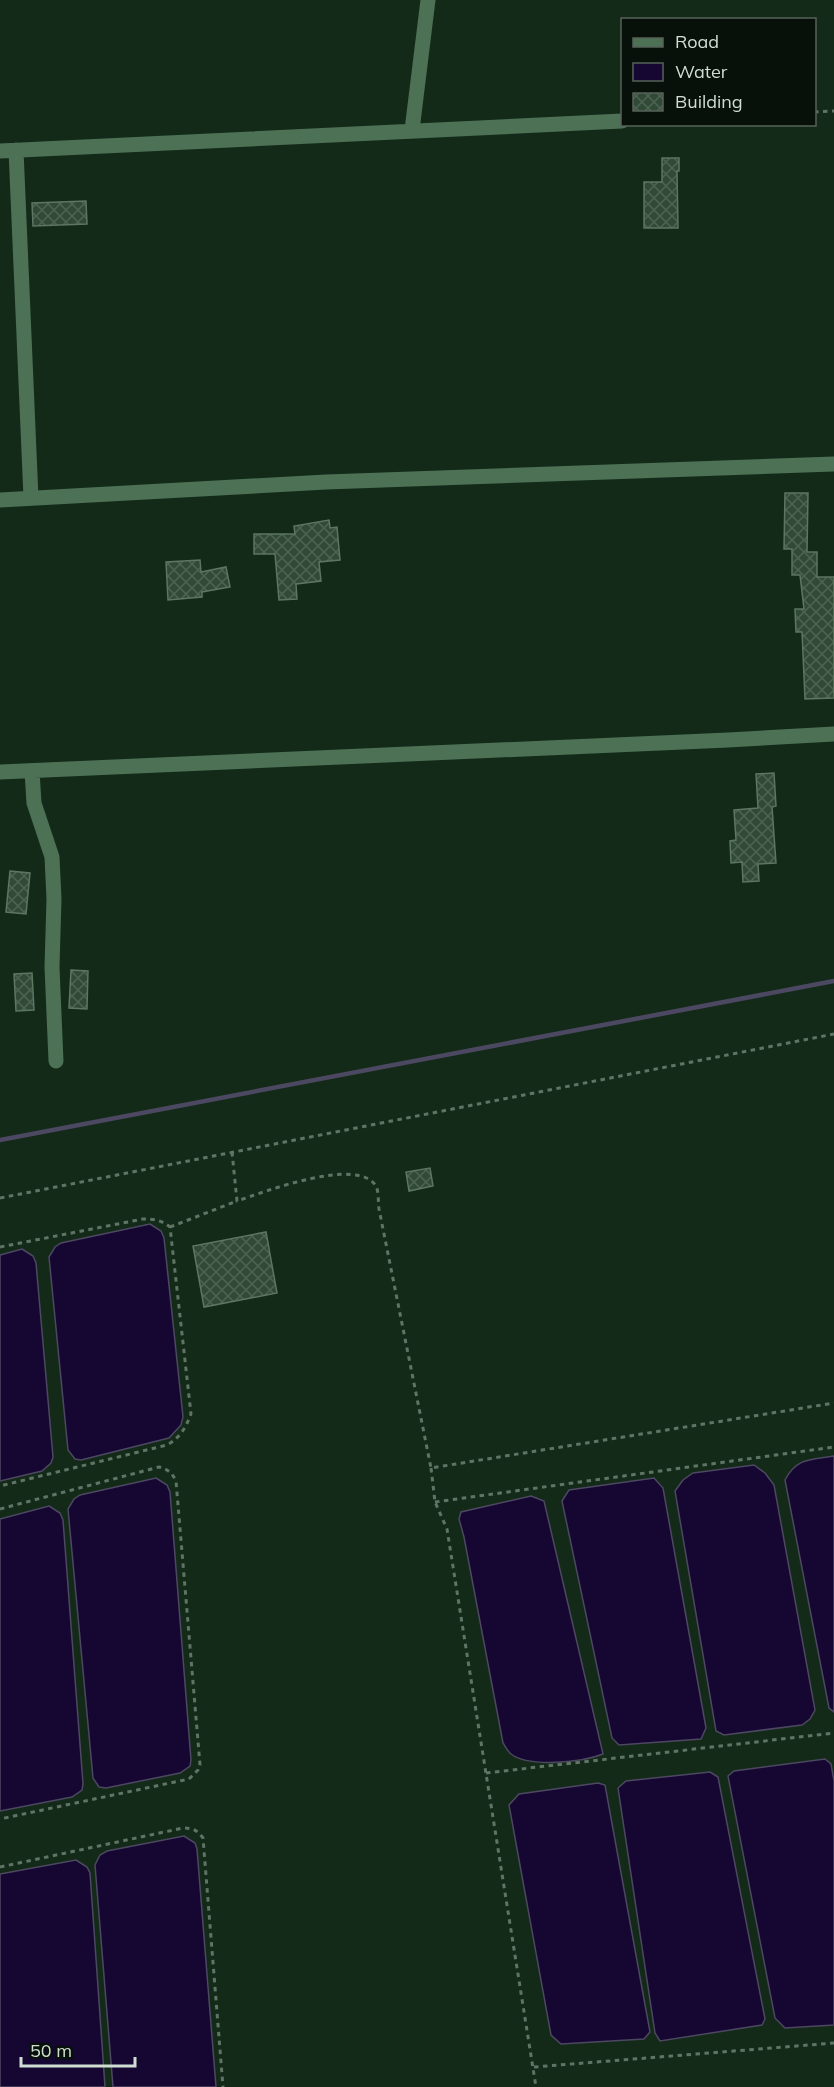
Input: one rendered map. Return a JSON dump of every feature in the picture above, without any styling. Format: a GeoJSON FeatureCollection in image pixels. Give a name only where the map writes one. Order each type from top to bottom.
{"type":"FeatureCollection","features":[{"type":"Feature","properties":{"kind":"street"},"geometry":{"type":"LineString","coordinates":[[412,130],[428,0]]}},
{"type":"Feature","properties":{"kind":"street"},"geometry":{"type":"LineString","coordinates":[[0,151],[621,121]]}},
{"type":"Feature","properties":{"kind":"street"},"geometry":{"type":"LineString","coordinates":[[16,150],[31,498]]}},
{"type":"Feature","properties":{"kind":"street"},"geometry":{"type":"LineString","coordinates":[[0,500],[326,482],[834,464]]}},
{"type":"Feature","properties":{"kind":"street"},"geometry":{"type":"LineString","coordinates":[[0,772],[834,734]]}},
{"type":"Feature","properties":{"kind":"street"},"geometry":{"type":"LineString","coordinates":[[32,771],[34,803],[52,857],[54,899],[52,967],[56,1061]]}},
{"type":"Feature","properties":{"kind":"path"},"geometry":{"type":"LineString","coordinates":[[816,112],[834,111]]}},
{"type":"Feature","properties":{"kind":"path"},"geometry":{"type":"LineString","coordinates":[[0,1198],[834,1034]]}},
{"type":"Feature","properties":{"kind":"path"},"geometry":{"type":"LineString","coordinates":[[232,1152],[237,1201]]}},
{"type":"Feature","properties":{"kind":"path"},"geometry":{"type":"LineString","coordinates":[[170,1227],[237,1201],[302,1181],[346,1174],[367,1178],[376,1187],[431,1468],[435,1502],[447,1528],[536,2087]]}},
{"type":"Feature","properties":{"kind":"path"},"geometry":{"type":"LineString","coordinates":[[0,1247],[143,1219],[155,1219],[170,1227],[191,1414],[183,1431],[167,1445],[0,1486]]}},
{"type":"Feature","properties":{"kind":"path"},"geometry":{"type":"LineString","coordinates":[[431,1468],[834,1402]]}},
{"type":"Feature","properties":{"kind":"path"},"geometry":{"type":"LineString","coordinates":[[435,1502],[834,1447]]}},
{"type":"Feature","properties":{"kind":"path"},"geometry":{"type":"LineString","coordinates":[[0,1509],[159,1467],[165,1468],[173,1475],[176,1481],[200,1765],[189,1779],[0,1819]]}},
{"type":"Feature","properties":{"kind":"path"},"geometry":{"type":"LineString","coordinates":[[486,1773],[834,1733]]}},
{"type":"Feature","properties":{"kind":"path"},"geometry":{"type":"LineString","coordinates":[[0,1867],[183,1828],[192,1828],[198,1832],[203,1838],[223,2087]]}},
{"type":"Feature","properties":{"kind":"path"},"geometry":{"type":"LineString","coordinates":[[533,2067],[834,2043]]}},
{"type":"Feature","properties":{"kind":"water"},"geometry":{"type":"Polygon","coordinates":[[[150,1224],[161,1231],[164,1238],[183,1417],[181,1425],[169,1438],[81,1460],[75,1459],[68,1450],[49,1257],[55,1247],[61,1243],[150,1224]]]}},
{"type":"Feature","properties":{"kind":"water"},"geometry":{"type":"Polygon","coordinates":[[[22,1249],[33,1256],[36,1263],[53,1457],[51,1463],[42,1471],[0,1481],[0,1255],[22,1249]]]}},
{"type":"Feature","properties":{"kind":"water"},"geometry":{"type":"Polygon","coordinates":[[[834,1456],[834,1712],[829,1708],[785,1480],[794,1467],[800,1463],[834,1456]]]}},
{"type":"Feature","properties":{"kind":"water"},"geometry":{"type":"Polygon","coordinates":[[[754,1465],[765,1473],[774,1485],[815,1710],[810,1719],[802,1725],[724,1735],[716,1731],[675,1491],[683,1480],[693,1473],[754,1465]]]}},
{"type":"Feature","properties":{"kind":"water"},"geometry":{"type":"Polygon","coordinates":[[[156,1478],[167,1485],[170,1492],[190,1766],[180,1773],[106,1788],[99,1787],[93,1778],[68,1509],[74,1499],[80,1495],[156,1478]]]}},
{"type":"Feature","properties":{"kind":"water"},"geometry":{"type":"Polygon","coordinates":[[[654,1478],[663,1488],[706,1728],[701,1739],[619,1745],[612,1738],[562,1501],[569,1490],[654,1478]]]}},
{"type":"Feature","properties":{"kind":"water"},"geometry":{"type":"Polygon","coordinates":[[[531,1496],[544,1501],[603,1754],[594,1757],[556,1762],[530,1761],[511,1754],[503,1743],[459,1519],[461,1512],[531,1496]]]}},
{"type":"Feature","properties":{"kind":"water"},"geometry":{"type":"Polygon","coordinates":[[[49,1506],[60,1513],[63,1520],[83,1784],[82,1790],[72,1797],[0,1811],[0,1519],[49,1506]]]}},
{"type":"Feature","properties":{"kind":"water"},"geometry":{"type":"Polygon","coordinates":[[[825,1759],[831,1764],[834,1781],[834,2025],[785,2028],[775,2018],[728,1776],[734,1771],[825,1759]]]}},
{"type":"Feature","properties":{"kind":"water"},"geometry":{"type":"Polygon","coordinates":[[[710,1772],[718,1777],[765,2019],[762,2025],[660,2041],[655,2033],[618,1788],[626,1781],[710,1772]]]}},
{"type":"Feature","properties":{"kind":"water"},"geometry":{"type":"Polygon","coordinates":[[[598,1783],[605,1785],[650,2032],[644,2039],[561,2044],[551,2035],[509,1805],[519,1794],[598,1783]]]}},
{"type":"Feature","properties":{"kind":"water"},"geometry":{"type":"Polygon","coordinates":[[[184,1836],[195,1843],[197,1849],[216,2087],[113,2087],[95,1865],[100,1855],[107,1851],[184,1836]]]}},
{"type":"Feature","properties":{"kind":"water"},"geometry":{"type":"Polygon","coordinates":[[[76,1860],[87,1867],[90,1873],[105,2087],[0,2087],[0,1874],[76,1860]]]}},
{"type":"Feature","properties":{"kind":"building"},"geometry":{"type":"Polygon","coordinates":[[[662,158],[679,158],[679,171],[677,171],[678,228],[644,228],[644,182],[662,182],[662,158]]]}},
{"type":"Feature","properties":{"kind":"building"},"geometry":{"type":"Polygon","coordinates":[[[86,201],[87,224],[33,226],[32,203],[86,201]]]}},
{"type":"Feature","properties":{"kind":"building"},"geometry":{"type":"Polygon","coordinates":[[[785,493],[808,493],[807,552],[817,552],[817,577],[834,577],[834,698],[805,699],[802,632],[796,632],[795,609],[804,609],[800,575],[792,575],[792,549],[784,549],[785,493]]]}},
{"type":"Feature","properties":{"kind":"building"},"geometry":{"type":"Polygon","coordinates":[[[329,520],[330,528],[337,527],[340,560],[319,562],[321,581],[296,584],[297,599],[279,600],[275,554],[254,554],[254,534],[295,534],[294,526],[329,520]]]}},
{"type":"Feature","properties":{"kind":"building"},"geometry":{"type":"Polygon","coordinates":[[[200,560],[201,572],[226,567],[230,587],[202,592],[202,597],[168,600],[166,562],[200,560]]]}},
{"type":"Feature","properties":{"kind":"building"},"geometry":{"type":"Polygon","coordinates":[[[774,773],[776,806],[772,807],[776,863],[758,864],[759,881],[743,882],[742,862],[731,863],[730,841],[736,840],[734,810],[758,808],[756,774],[774,773]]]}},
{"type":"Feature","properties":{"kind":"building"},"geometry":{"type":"Polygon","coordinates":[[[10,871],[30,873],[26,914],[6,912],[10,871]]]}},
{"type":"Feature","properties":{"kind":"building"},"geometry":{"type":"Polygon","coordinates":[[[71,970],[88,971],[87,1009],[69,1008],[71,970]]]}},
{"type":"Feature","properties":{"kind":"building"},"geometry":{"type":"Polygon","coordinates":[[[32,973],[34,1010],[16,1011],[14,974],[32,973]]]}},
{"type":"Feature","properties":{"kind":"building"},"geometry":{"type":"Polygon","coordinates":[[[430,1168],[433,1186],[409,1191],[406,1172],[430,1168]]]}},
{"type":"Feature","properties":{"kind":"building"},"geometry":{"type":"Polygon","coordinates":[[[266,1232],[277,1293],[204,1307],[193,1246],[266,1232]]]}},
{"type":"Feature","properties":{"kind":"waterway"},"geometry":{"type":"LineString","coordinates":[[0,1140],[834,981]]}}]}
